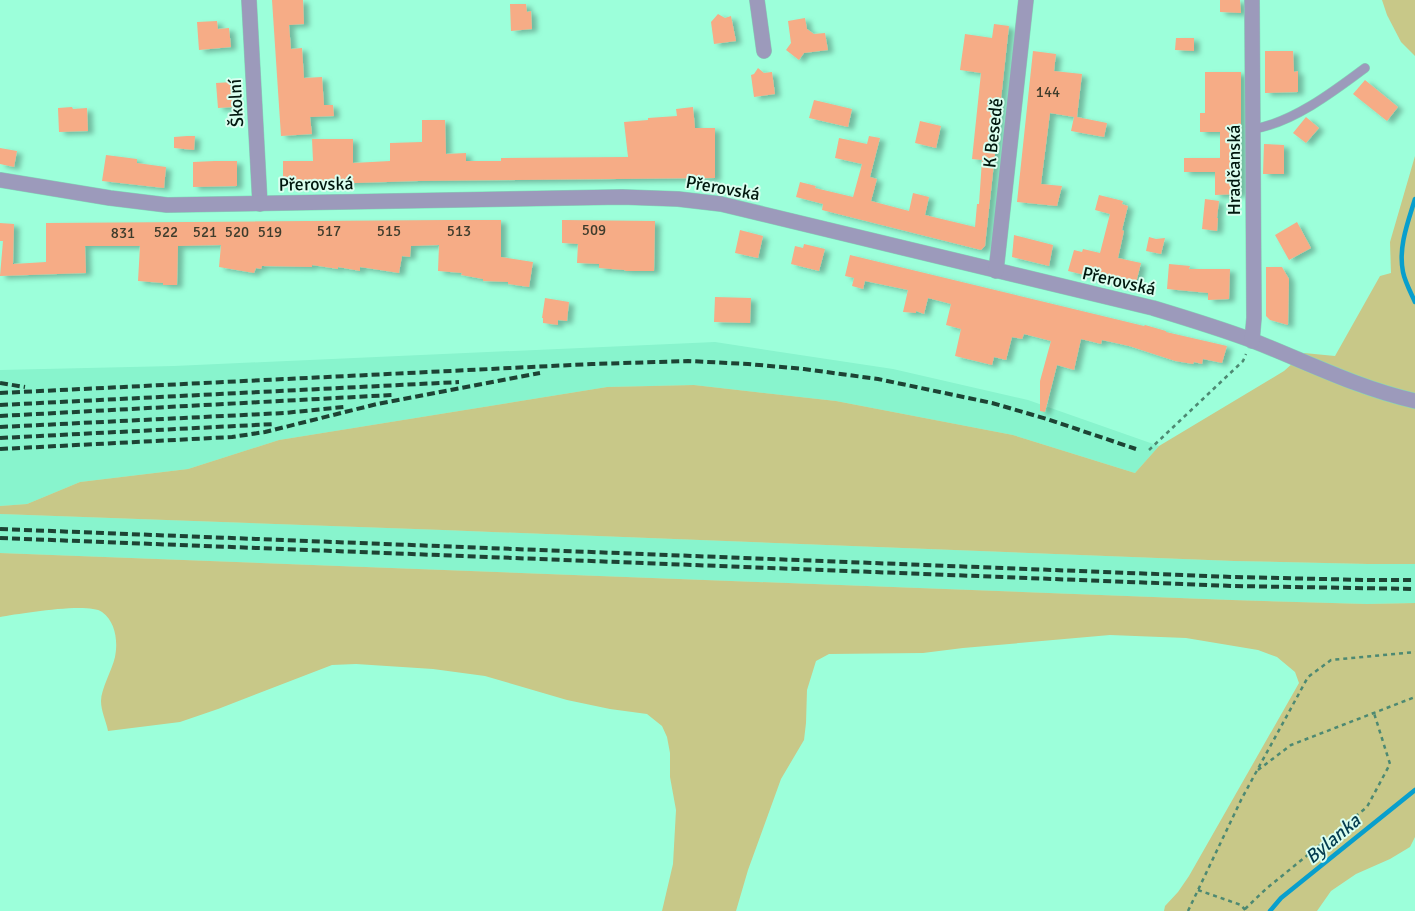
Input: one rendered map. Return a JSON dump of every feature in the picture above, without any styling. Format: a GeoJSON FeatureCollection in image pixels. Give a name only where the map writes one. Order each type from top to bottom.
{"type":"FeatureCollection","features":[{"type":"Feature","properties":{"kind":"street","name":"Školní"},"geometry":{"type":"LineString","coordinates":[[249,0],[260,204]]}},
{"type":"Feature","properties":{"kind":"street"},"geometry":{"type":"LineString","coordinates":[[757,0],[764,50]]}},
{"type":"Feature","properties":{"kind":"street","name":"K Besedě"},"geometry":{"type":"LineString","coordinates":[[996,271],[1026,0]]}},
{"type":"Feature","properties":{"kind":"street","name":"Hradčanská"},"geometry":{"type":"LineString","coordinates":[[1252,0],[1254,318],[1252,341]]}},
{"type":"Feature","properties":{"kind":"street","name":"Přerovská"},"geometry":{"type":"LineString","coordinates":[[0,180],[110,198],[187,206],[622,197],[653,197],[721,204],[1153,308],[1198,321],[1252,341],[1324,372],[1384,393],[1415,401]]}},
{"type":"Feature","properties":{"kind":"lane"},"geometry":{"type":"LineString","coordinates":[[1253,129],[1269,125],[1307,108],[1330,94],[1365,68]]}},
{"type":"Feature","properties":{"kind":"path"},"geometry":{"type":"LineString","coordinates":[[1149,450],[1243,360],[1252,341]]}},
{"type":"Feature","properties":{"kind":"path"},"geometry":{"type":"LineString","coordinates":[[1188,911],[1242,798],[1308,677],[1331,660],[1415,652]]}},
{"type":"Feature","properties":{"kind":"path"},"geometry":{"type":"LineString","coordinates":[[1257,770],[1291,745],[1415,697]]}},
{"type":"Feature","properties":{"kind":"path"},"geometry":{"type":"LineString","coordinates":[[1198,889],[1241,905],[1246,910],[1281,877],[1367,807],[1390,764],[1374,713]]}},
{"type":"Feature","properties":{"kind":"shaded area"},"geometry":{"type":"Polygon","coordinates":[[[1382,0],[1415,0],[1415,56],[1401,42],[1387,15],[1382,0]]]}},
{"type":"Feature","properties":{"kind":"shaded area"},"geometry":{"type":"Polygon","coordinates":[[[1415,156],[1415,564],[1234,561],[0,514],[0,506],[27,504],[80,482],[188,469],[279,440],[607,387],[694,385],[836,401],[1013,435],[1135,473],[1159,446],[1284,371],[1304,353],[1335,356],[1380,276],[1391,273],[1390,242],[1415,156]]]}},
{"type":"Feature","properties":{"kind":"shaded area"},"geometry":{"type":"Polygon","coordinates":[[[715,342],[893,369],[1028,400],[1159,446],[1135,473],[1013,435],[836,401],[694,385],[607,387],[279,440],[188,469],[80,482],[27,504],[0,506],[0,370],[174,366],[715,342]]]}},
{"type":"Feature","properties":{"kind":"shaded area"},"geometry":{"type":"Polygon","coordinates":[[[0,514],[1234,561],[1415,564],[1415,603],[1367,604],[1232,600],[0,553],[0,514]]]}},
{"type":"Feature","properties":{"kind":"shaded area"},"geometry":{"type":"Polygon","coordinates":[[[0,553],[1232,600],[1367,604],[1415,603],[1415,837],[1410,847],[1390,859],[1356,874],[1331,891],[1317,911],[1164,911],[1165,906],[1189,876],[1299,683],[1295,672],[1277,657],[1258,650],[1186,638],[1110,635],[923,653],[829,654],[816,661],[807,690],[804,740],[781,779],[748,870],[736,911],[662,911],[673,864],[676,810],[670,777],[670,753],[667,737],[662,726],[647,714],[567,700],[485,676],[433,669],[356,664],[332,665],[180,722],[108,731],[101,701],[114,662],[116,639],[113,627],[107,616],[94,609],[69,608],[0,617],[0,553]]]}},
{"type":"Feature","properties":{"kind":"building"},"geometry":{"type":"Polygon","coordinates":[[[272,0],[303,0],[304,24],[289,25],[291,49],[302,48],[304,78],[322,77],[324,105],[333,105],[334,116],[310,117],[312,134],[281,136],[272,0]]]}},
{"type":"Feature","properties":{"kind":"building"},"geometry":{"type":"Polygon","coordinates":[[[1220,0],[1240,0],[1241,13],[1220,12],[1220,0]]]}},
{"type":"Feature","properties":{"kind":"building"},"geometry":{"type":"Polygon","coordinates":[[[510,4],[526,4],[527,12],[531,11],[532,29],[511,31],[510,4]]]}},
{"type":"Feature","properties":{"kind":"building"},"geometry":{"type":"Polygon","coordinates":[[[718,14],[725,18],[731,16],[736,41],[714,44],[711,22],[718,14]]]}},
{"type":"Feature","properties":{"kind":"building"},"geometry":{"type":"Polygon","coordinates":[[[805,18],[807,29],[814,34],[825,33],[828,50],[804,53],[799,60],[786,50],[791,43],[788,21],[805,18]]]}},
{"type":"Feature","properties":{"kind":"building"},"geometry":{"type":"Polygon","coordinates":[[[217,21],[218,29],[229,28],[231,47],[199,50],[197,22],[217,21]]]}},
{"type":"Feature","properties":{"kind":"building"},"geometry":{"type":"Polygon","coordinates":[[[994,24],[1009,26],[985,246],[981,250],[822,210],[823,204],[796,197],[800,182],[816,186],[815,188],[853,197],[862,164],[835,158],[839,138],[867,144],[869,136],[880,138],[870,177],[877,179],[871,201],[909,211],[913,193],[929,197],[925,215],[975,227],[977,204],[979,204],[982,160],[972,159],[981,73],[960,70],[965,34],[992,38],[994,24]]]}},
{"type":"Feature","properties":{"kind":"building"},"geometry":{"type":"Polygon","coordinates":[[[1176,38],[1194,38],[1194,51],[1175,50],[1176,38]]]}},
{"type":"Feature","properties":{"kind":"building"},"geometry":{"type":"Polygon","coordinates":[[[1033,51],[1056,54],[1054,71],[1082,74],[1077,117],[1107,123],[1104,137],[1071,131],[1074,117],[1050,113],[1041,184],[1062,186],[1057,206],[1017,202],[1033,51]]]}},
{"type":"Feature","properties":{"kind":"building"},"geometry":{"type":"Polygon","coordinates":[[[1265,51],[1293,51],[1294,72],[1298,71],[1298,92],[1265,93],[1265,51]]]}},
{"type":"Feature","properties":{"kind":"building"},"geometry":{"type":"Polygon","coordinates":[[[758,68],[764,73],[772,72],[775,94],[754,97],[751,75],[758,68]]]}},
{"type":"Feature","properties":{"kind":"building"},"geometry":{"type":"Polygon","coordinates":[[[1205,72],[1241,72],[1241,194],[1215,195],[1215,172],[1184,172],[1184,158],[1220,158],[1220,132],[1200,132],[1200,113],[1205,113],[1205,72]]]}},
{"type":"Feature","properties":{"kind":"building"},"geometry":{"type":"Polygon","coordinates":[[[1365,80],[1398,107],[1387,121],[1353,94],[1365,80]]]}},
{"type":"Feature","properties":{"kind":"building"},"geometry":{"type":"Polygon","coordinates":[[[233,82],[234,107],[218,108],[216,83],[233,82]]]}},
{"type":"Feature","properties":{"kind":"building"},"geometry":{"type":"Polygon","coordinates":[[[814,100],[852,109],[848,127],[809,118],[814,100]]]}},
{"type":"Feature","properties":{"kind":"building"},"geometry":{"type":"Polygon","coordinates":[[[72,107],[73,109],[87,108],[88,131],[59,132],[58,108],[72,107]]]}},
{"type":"Feature","properties":{"kind":"building"},"geometry":{"type":"Polygon","coordinates":[[[693,107],[695,128],[715,128],[715,178],[283,184],[283,161],[313,161],[312,139],[353,139],[353,163],[390,161],[390,143],[422,142],[422,120],[445,120],[446,154],[466,153],[466,161],[501,161],[501,158],[628,157],[624,122],[677,116],[676,109],[693,107]]]}},
{"type":"Feature","properties":{"kind":"building"},"geometry":{"type":"Polygon","coordinates":[[[1306,117],[1319,128],[1306,143],[1293,133],[1306,117]]]}},
{"type":"Feature","properties":{"kind":"building"},"geometry":{"type":"Polygon","coordinates":[[[920,121],[941,126],[936,148],[915,143],[920,121]]]}},
{"type":"Feature","properties":{"kind":"building"},"geometry":{"type":"Polygon","coordinates":[[[195,136],[194,150],[174,148],[174,137],[195,136]]]}},
{"type":"Feature","properties":{"kind":"building"},"geometry":{"type":"Polygon","coordinates":[[[1264,144],[1284,145],[1284,174],[1263,174],[1264,144]]]}},
{"type":"Feature","properties":{"kind":"building"},"geometry":{"type":"Polygon","coordinates":[[[0,148],[17,151],[14,167],[0,164],[0,148]]]}},
{"type":"Feature","properties":{"kind":"building"},"geometry":{"type":"Polygon","coordinates":[[[106,155],[137,159],[137,163],[166,167],[164,188],[102,181],[106,155]]]}},
{"type":"Feature","properties":{"kind":"building"},"geometry":{"type":"Polygon","coordinates":[[[237,161],[237,186],[193,187],[193,162],[237,161]]]}},
{"type":"Feature","properties":{"kind":"building"},"geometry":{"type":"Polygon","coordinates":[[[1099,195],[1123,201],[1122,204],[1128,206],[1118,258],[1141,263],[1135,287],[1068,271],[1074,250],[1082,252],[1083,249],[1100,253],[1110,214],[1095,210],[1099,195]]]}},
{"type":"Feature","properties":{"kind":"building"},"geometry":{"type":"Polygon","coordinates":[[[1205,199],[1219,201],[1217,231],[1202,229],[1205,199]]]}},
{"type":"Feature","properties":{"kind":"building"},"geometry":{"type":"Polygon","coordinates":[[[501,220],[501,257],[533,262],[529,287],[508,284],[508,282],[483,281],[483,279],[461,275],[462,273],[438,271],[439,245],[411,246],[410,257],[402,256],[399,273],[360,267],[360,271],[312,265],[312,267],[262,266],[261,269],[256,268],[254,273],[219,267],[221,245],[178,246],[177,285],[163,285],[163,283],[138,281],[140,246],[85,246],[86,273],[0,276],[3,241],[0,241],[0,223],[14,224],[13,264],[46,262],[46,223],[501,220]]]}},
{"type":"Feature","properties":{"kind":"building"},"geometry":{"type":"Polygon","coordinates":[[[562,220],[655,221],[654,271],[626,271],[599,268],[599,264],[577,263],[578,244],[562,243],[562,220]]]}},
{"type":"Feature","properties":{"kind":"building"},"geometry":{"type":"Polygon","coordinates":[[[1297,222],[1311,248],[1289,260],[1275,235],[1297,222]]]}},
{"type":"Feature","properties":{"kind":"building"},"geometry":{"type":"Polygon","coordinates":[[[740,230],[763,236],[758,258],[735,253],[740,230]]]}},
{"type":"Feature","properties":{"kind":"building"},"geometry":{"type":"Polygon","coordinates":[[[1014,235],[1053,245],[1049,266],[1012,257],[1014,235]]]}},
{"type":"Feature","properties":{"kind":"building"},"geometry":{"type":"Polygon","coordinates":[[[1149,237],[1156,239],[1165,238],[1161,254],[1146,251],[1149,237]]]}},
{"type":"Feature","properties":{"kind":"building"},"geometry":{"type":"Polygon","coordinates":[[[804,244],[825,249],[819,271],[791,264],[795,246],[803,248],[804,244]]]}},
{"type":"Feature","properties":{"kind":"building"},"geometry":{"type":"Polygon","coordinates":[[[850,255],[1227,346],[1222,363],[1203,359],[1202,364],[1194,362],[1193,364],[1175,361],[1129,346],[1102,340],[1101,344],[1081,339],[1074,370],[1057,365],[1045,412],[1040,411],[1040,381],[1051,341],[1024,334],[1022,339],[1012,337],[1006,360],[994,357],[992,365],[955,356],[961,329],[946,325],[951,304],[928,298],[924,314],[916,311],[916,313],[903,312],[908,290],[865,281],[863,289],[852,286],[854,278],[845,276],[850,255]]]}},
{"type":"Feature","properties":{"kind":"building"},"geometry":{"type":"Polygon","coordinates":[[[1169,264],[1190,266],[1189,269],[1230,269],[1229,299],[1208,300],[1208,293],[1167,289],[1169,264]]]}},
{"type":"Feature","properties":{"kind":"building"},"geometry":{"type":"Polygon","coordinates":[[[1266,267],[1282,267],[1289,279],[1288,325],[1270,320],[1266,316],[1266,267]]]}},
{"type":"Feature","properties":{"kind":"building"},"geometry":{"type":"Polygon","coordinates":[[[715,297],[751,298],[750,323],[714,322],[715,297]]]}},
{"type":"Feature","properties":{"kind":"building"},"geometry":{"type":"Polygon","coordinates":[[[545,298],[569,302],[567,321],[558,320],[558,325],[543,323],[545,298]]]}},
{"type":"Feature","properties":{"kind":"waterway","name":"Bylanka"},"geometry":{"type":"LineString","coordinates":[[1415,199],[1402,253],[1404,276],[1415,302]]}},
{"type":"Feature","properties":{"kind":"waterway","name":"Bylanka"},"geometry":{"type":"LineString","coordinates":[[1270,911],[1281,898],[1415,790]]}},
{"type":"Feature","properties":{"kind":"railway"},"geometry":{"type":"LineString","coordinates":[[0,393],[688,361],[804,369],[878,379],[992,403],[1136,449]]}},
{"type":"Feature","properties":{"kind":"railway"},"geometry":{"type":"LineString","coordinates":[[0,449],[232,437],[265,432],[377,404],[540,373]]}},
{"type":"Feature","properties":{"kind":"railway"},"geometry":{"type":"LineString","coordinates":[[0,405],[459,382]]}},
{"type":"Feature","properties":{"kind":"railway"},"geometry":{"type":"LineString","coordinates":[[0,383],[25,387]]}},
{"type":"Feature","properties":{"kind":"railway"},"geometry":{"type":"LineString","coordinates":[[0,416],[392,395]]}},
{"type":"Feature","properties":{"kind":"railway"},"geometry":{"type":"LineString","coordinates":[[0,427],[284,413],[344,407]]}},
{"type":"Feature","properties":{"kind":"railway"},"geometry":{"type":"LineString","coordinates":[[0,438],[275,424]]}},
{"type":"Feature","properties":{"kind":"railway"},"geometry":{"type":"LineString","coordinates":[[0,529],[1233,577],[1415,580]]}},
{"type":"Feature","properties":{"kind":"railway"},"geometry":{"type":"LineString","coordinates":[[0,538],[1233,586],[1415,589]]}}]}
